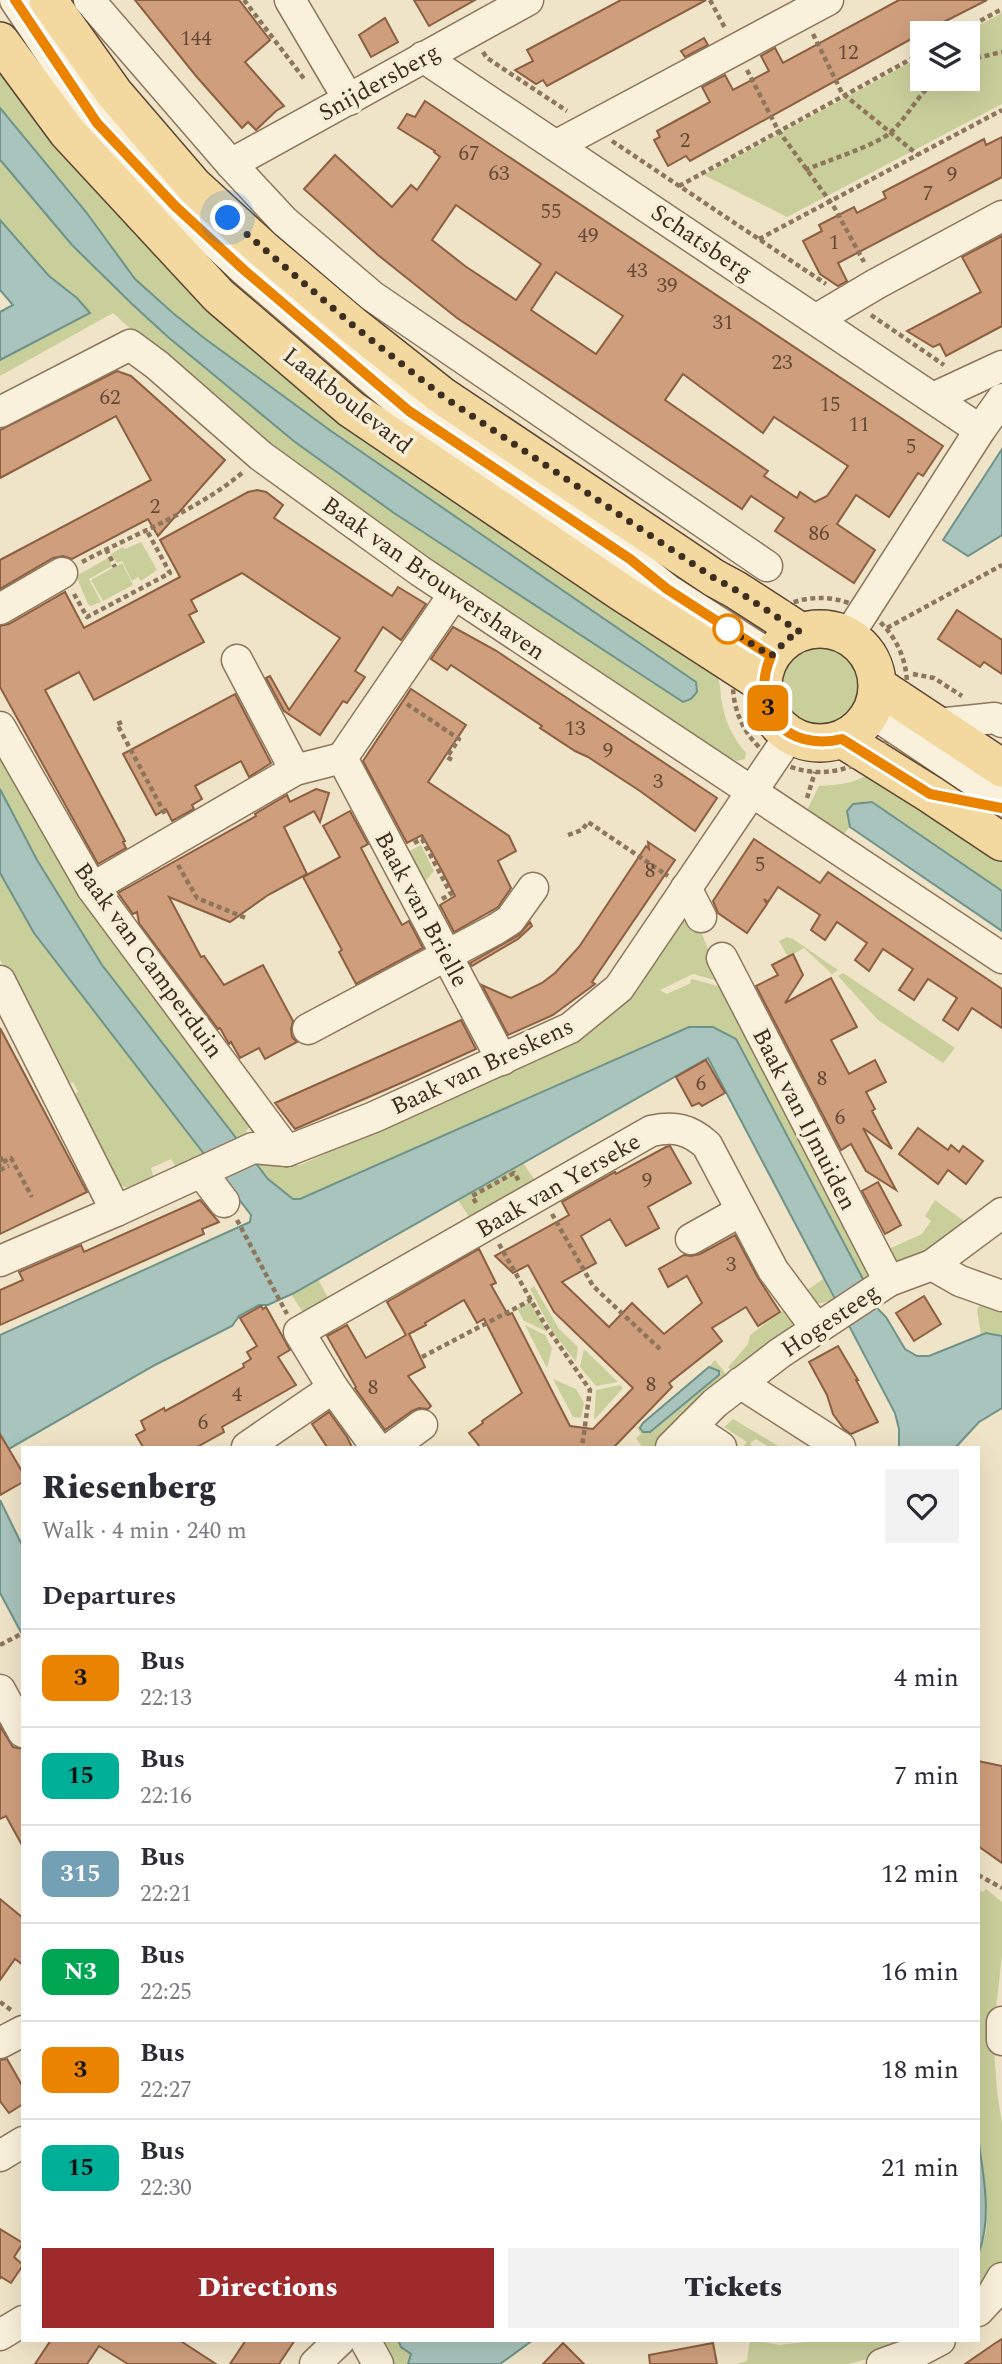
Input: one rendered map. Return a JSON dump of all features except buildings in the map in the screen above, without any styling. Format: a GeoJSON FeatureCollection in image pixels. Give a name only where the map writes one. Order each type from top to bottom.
{"type":"FeatureCollection","features":[{"type":"Feature","properties":{"kind":"main road","name":"Laakboulevard"},"geometry":{"type":"LineString","coordinates":[[48,0],[114,93],[194,186],[355,327],[441,395],[800,632]]}},
{"type":"Feature","properties":{"kind":"main road","name":"Laakboulevard"},"geometry":{"type":"LineString","coordinates":[[0,41],[68,134],[219,296],[341,400],[621,593],[767,670]]}},
{"type":"Feature","properties":{"kind":"main road"},"geometry":{"type":"LineString","coordinates":[[885,690],[854,733],[824,743],[806,741],[790,735],[775,721],[766,704],[767,670],[789,638],[800,632],[825,629],[848,636],[860,645],[870,657],[885,690],[1002,768]]}},
{"type":"Feature","properties":{"kind":"main road"},"geometry":{"type":"LineString","coordinates":[[842,739],[1002,842]]}},
{"type":"Feature","properties":{"kind":"street","name":"Laakboulevard"},"geometry":{"type":"LineString","coordinates":[[15,0],[97,123],[175,206],[244,270],[409,411],[630,559],[767,670]]}},
{"type":"Feature","properties":{"kind":"street"},"geometry":{"type":"LineString","coordinates":[[89,0],[284,221],[372,296],[767,566]]}},
{"type":"Feature","properties":{"kind":"street"},"geometry":{"type":"LineString","coordinates":[[290,0],[339,105]]}},
{"type":"Feature","properties":{"kind":"street","name":"Snijdersberg"},"geometry":{"type":"LineString","coordinates":[[231,164],[528,0]]}},
{"type":"Feature","properties":{"kind":"street"},"geometry":{"type":"LineString","coordinates":[[557,145],[815,7]]}},
{"type":"Feature","properties":{"kind":"street","name":"Schatsberg"},"geometry":{"type":"LineString","coordinates":[[423,57],[980,430]]}},
{"type":"Feature","properties":{"kind":"street"},"geometry":{"type":"LineString","coordinates":[[817,319],[1002,216]]}},
{"type":"Feature","properties":{"kind":"street","name":"Baak van Brouwershaven"},"geometry":{"type":"LineString","coordinates":[[0,412],[130,345],[157,365],[261,456],[454,594],[1002,958]]}},
{"type":"Feature","properties":{"kind":"street"},"geometry":{"type":"LineString","coordinates":[[933,398],[1002,366]]}},
{"type":"Feature","properties":{"kind":"street"},"geometry":{"type":"LineString","coordinates":[[848,636],[1002,399]]}},
{"type":"Feature","properties":{"kind":"street"},"geometry":{"type":"LineString","coordinates":[[725,584],[730,541]]}},
{"type":"Feature","properties":{"kind":"street","name":"Laakboulevard"},"geometry":{"type":"LineString","coordinates":[[630,559],[725,584]]}},
{"type":"Feature","properties":{"kind":"street"},"geometry":{"type":"LineString","coordinates":[[0,609],[62,573]]}},
{"type":"Feature","properties":{"kind":"street"},"geometry":{"type":"LineString","coordinates":[[92,888],[295,770],[342,758],[454,594]]}},
{"type":"Feature","properties":{"kind":"street"},"geometry":{"type":"LineString","coordinates":[[237,660],[295,770]]}},
{"type":"Feature","properties":{"kind":"street"},"geometry":{"type":"LineString","coordinates":[[885,690],[1002,800]]}},
{"type":"Feature","properties":{"kind":"street"},"geometry":{"type":"LineString","coordinates":[[937,724],[998,720]]}},
{"type":"Feature","properties":{"kind":"street","name":"Baak van Camperduin"},"geometry":{"type":"LineString","coordinates":[[0,727],[92,888],[287,1151]]}},
{"type":"Feature","properties":{"kind":"street","name":"Baak van Breskens"},"geometry":{"type":"LineString","coordinates":[[287,1151],[374,1117],[570,1027],[619,988],[790,735]]}},
{"type":"Feature","properties":{"kind":"street","name":"Baak van Brielle"},"geometry":{"type":"LineString","coordinates":[[342,758],[502,1060]]}},
{"type":"Feature","properties":{"kind":"street"},"geometry":{"type":"LineString","coordinates":[[930,794],[1002,808]]}},
{"type":"Feature","properties":{"kind":"street"},"geometry":{"type":"LineString","coordinates":[[308,1029],[510,920],[533,888]]}},
{"type":"Feature","properties":{"kind":"street"},"geometry":{"type":"LineString","coordinates":[[686,888],[701,916]]}},
{"type":"Feature","properties":{"kind":"street","name":"Baak van IJmuiden"},"geometry":{"type":"LineString","coordinates":[[722,958],[879,1287]]}},
{"type":"Feature","properties":{"kind":"street"},"geometry":{"type":"LineString","coordinates":[[0,982],[116,1211]]}},
{"type":"Feature","properties":{"kind":"street","name":"Baak van Yerseke"},"geometry":{"type":"LineString","coordinates":[[333,1388],[299,1332],[651,1132],[681,1128],[696,1134],[708,1145],[772,1270],[827,1321]]}},
{"type":"Feature","properties":{"kind":"street"},"geometry":{"type":"LineString","coordinates":[[0,1261],[253,1148],[287,1151]]}},
{"type":"Feature","properties":{"kind":"street"},"geometry":{"type":"LineString","coordinates":[[201,1172],[231,1212]]}},
{"type":"Feature","properties":{"kind":"street"},"geometry":{"type":"LineString","coordinates":[[691,1239],[741,1211]]}},
{"type":"Feature","properties":{"kind":"street","name":"Hogesteeg"},"geometry":{"type":"LineString","coordinates":[[681,1437],[740,1383],[827,1321],[879,1287],[932,1265],[1002,1213]]}},
{"type":"Feature","properties":{"kind":"street"},"geometry":{"type":"LineString","coordinates":[[932,1265],[960,1281],[1002,1296]]}},
{"type":"Feature","properties":{"kind":"street"},"geometry":{"type":"LineString","coordinates":[[740,1383],[838,1446]]}},
{"type":"Feature","properties":{"kind":"street"},"geometry":{"type":"LineString","coordinates":[[248,1446],[333,1388],[375,1446]]}},
{"type":"Feature","properties":{"kind":"street"},"geometry":{"type":"LineString","coordinates":[[393,1446],[422,1425]]}},
{"type":"Feature","properties":{"kind":"street"},"geometry":{"type":"LineString","coordinates":[[681,1437],[717,1446]]}},
{"type":"Feature","properties":{"kind":"street"},"geometry":{"type":"LineString","coordinates":[[0,1690],[21,1728]]}},
{"type":"Feature","properties":{"kind":"street"},"geometry":{"type":"LineString","coordinates":[[1002,2022],[1002,2040]]}},
{"type":"Feature","properties":{"kind":"street"},"geometry":{"type":"LineString","coordinates":[[0,2043],[21,2032]]}},
{"type":"Feature","properties":{"kind":"street"},"geometry":{"type":"LineString","coordinates":[[0,2156],[21,2143]]}},
{"type":"Feature","properties":{"kind":"street"},"geometry":{"type":"LineString","coordinates":[[980,2309],[1002,2278]]}},
{"type":"Feature","properties":{"kind":"street"},"geometry":{"type":"LineString","coordinates":[[316,2364],[338,2342]]}},
{"type":"Feature","properties":{"kind":"street"},"geometry":{"type":"LineString","coordinates":[[366,2342],[379,2364]]}},
{"type":"Feature","properties":{"kind":"street"},"geometry":{"type":"LineString","coordinates":[[882,2364],[936,2342]]}},
{"type":"Feature","properties":{"kind":"path"},"geometry":{"type":"LineString","coordinates":[[244,0],[339,105]]}},
{"type":"Feature","properties":{"kind":"path"},"geometry":{"type":"LineString","coordinates":[[710,0],[778,130],[830,201],[876,284]]}},
{"type":"Feature","properties":{"kind":"path"},"geometry":{"type":"LineString","coordinates":[[815,7],[845,95],[918,155]]}},
{"type":"Feature","properties":{"kind":"path"},"geometry":{"type":"LineString","coordinates":[[980,21],[1002,9]]}},
{"type":"Feature","properties":{"kind":"path"},"geometry":{"type":"LineString","coordinates":[[471,31],[487,58],[968,382]]}},
{"type":"Feature","properties":{"kind":"path"},"geometry":{"type":"LineString","coordinates":[[980,57],[1002,52]]}},
{"type":"Feature","properties":{"kind":"path"},"geometry":{"type":"LineString","coordinates":[[679,186],[910,60]]}},
{"type":"Feature","properties":{"kind":"path"},"geometry":{"type":"LineString","coordinates":[[805,170],[890,133],[923,91]]}},
{"type":"Feature","properties":{"kind":"path"},"geometry":{"type":"LineString","coordinates":[[758,239],[1002,110]]}},
{"type":"Feature","properties":{"kind":"path"},"geometry":{"type":"LineString","coordinates":[[146,529],[170,573],[87,617],[62,573],[146,529],[201,504],[261,456]]}},
{"type":"Feature","properties":{"kind":"path"},"geometry":{"type":"LineString","coordinates":[[106,550],[115,567]]}},
{"type":"Feature","properties":{"kind":"path"},"geometry":{"type":"LineString","coordinates":[[885,690],[900,649],[887,628],[1002,565]]}},
{"type":"Feature","properties":{"kind":"path"},"geometry":{"type":"LineString","coordinates":[[885,690],[934,678],[998,720]]}},
{"type":"Feature","properties":{"kind":"path"},"geometry":{"type":"LineString","coordinates":[[387,691],[459,739],[447,757],[452,760]]}},
{"type":"Feature","properties":{"kind":"path"},"geometry":{"type":"LineString","coordinates":[[122,722],[117,724],[197,898],[248,919]]}},
{"type":"Feature","properties":{"kind":"path"},"geometry":{"type":"LineString","coordinates":[[568,835],[582,830],[588,822],[686,888]]}},
{"type":"Feature","properties":{"kind":"path"},"geometry":{"type":"LineString","coordinates":[[1,1161],[11,1158],[32,1197]]}},
{"type":"Feature","properties":{"kind":"path"},"geometry":{"type":"LineString","coordinates":[[0,1170],[9,1167]]}},
{"type":"Feature","properties":{"kind":"path"},"geometry":{"type":"LineString","coordinates":[[541,1195],[593,1286],[662,1352]]}},
{"type":"Feature","properties":{"kind":"path"},"geometry":{"type":"LineString","coordinates":[[231,1212],[282,1307]]}},
{"type":"Feature","properties":{"kind":"path"},"geometry":{"type":"LineString","coordinates":[[488,1225],[544,1324],[590,1390],[582,1446]]}},
{"type":"Feature","properties":{"kind":"path"},"geometry":{"type":"LineString","coordinates":[[422,1357],[531,1300]]}},
{"type":"Feature","properties":{"kind":"path"},"geometry":{"type":"LineString","coordinates":[[0,1645],[21,1634]]}},
{"type":"Feature","properties":{"kind":"path"},"geometry":{"type":"LineString","coordinates":[[980,1876],[1002,1888]]}},
{"type":"Feature","properties":{"kind":"green space"},"geometry":{"type":"Polygon","coordinates":[[[1002,13],[1002,104],[787,217],[704,175],[910,63],[910,91],[980,91],[980,25],[1002,13]]]}},
{"type":"Feature","properties":{"kind":"green space"},"geometry":{"type":"Polygon","coordinates":[[[0,55],[143,231],[717,675],[725,717],[733,736],[746,753],[745,759],[737,761],[729,757],[724,763],[267,450],[113,313],[0,376],[0,360],[90,312],[49,276],[0,220],[0,160],[72,244],[132,304],[295,442],[394,513],[683,702],[697,692],[695,682],[331,431],[204,338],[135,279],[86,212],[0,108],[0,55]]]}},
{"type":"Feature","properties":{"kind":"green space"},"geometry":{"type":"Polygon","coordinates":[[[141,542],[157,570],[141,581],[138,577],[132,581],[122,561],[117,563],[111,554],[141,542]]]}},
{"type":"Feature","properties":{"kind":"green space"},"geometry":{"type":"Polygon","coordinates":[[[108,558],[112,566],[89,579],[101,602],[91,606],[76,576],[108,558]]]}},
{"type":"Feature","properties":{"kind":"green space"},"geometry":{"type":"Polygon","coordinates":[[[122,563],[133,585],[103,601],[91,580],[122,563]]]}},
{"type":"Feature","properties":{"kind":"green space"},"geometry":{"type":"Polygon","coordinates":[[[821,641],[838,645],[853,654],[862,669],[866,686],[862,703],[853,718],[838,727],[821,731],[804,727],[789,718],[780,703],[776,686],[780,669],[789,654],[804,645],[821,641]]]}},
{"type":"Feature","properties":{"kind":"green space"},"geometry":{"type":"Polygon","coordinates":[[[0,750],[79,896],[252,1122],[246,1132],[249,1136],[239,1143],[102,965],[53,890],[0,790],[0,750]]]}},
{"type":"Feature","properties":{"kind":"green space"},"geometry":{"type":"Polygon","coordinates":[[[870,773],[1002,855],[1002,891],[872,802],[852,804],[847,811],[850,827],[839,839],[805,814],[819,786],[858,780],[870,773]]]}},
{"type":"Feature","properties":{"kind":"green space"},"geometry":{"type":"Polygon","coordinates":[[[421,845],[434,871],[424,883],[408,852],[421,845]]]}},
{"type":"Feature","properties":{"kind":"green space"},"geometry":{"type":"Polygon","coordinates":[[[0,873],[34,933],[207,1158],[177,1169],[171,1159],[151,1168],[154,1180],[133,1188],[120,1184],[72,1096],[78,1092],[73,1082],[66,1084],[0,960],[0,873]]]}},
{"type":"Feature","properties":{"kind":"green space"},"geometry":{"type":"Polygon","coordinates":[[[681,909],[693,913],[722,982],[693,974],[660,990],[667,994],[691,983],[692,979],[725,988],[874,1268],[864,1281],[736,1039],[713,1027],[689,1027],[300,1199],[293,1199],[268,1179],[257,1165],[300,1165],[502,1076],[585,1036],[620,1004],[681,909]]]}},
{"type":"Feature","properties":{"kind":"green space"},"geometry":{"type":"Polygon","coordinates":[[[787,937],[793,939],[838,970],[832,974],[804,948],[788,957],[779,941],[787,937]]]}},
{"type":"Feature","properties":{"kind":"green space"},"geometry":{"type":"Polygon","coordinates":[[[843,973],[955,1048],[943,1063],[878,1020],[838,976],[843,973]]]}},
{"type":"Feature","properties":{"kind":"green space"},"geometry":{"type":"Polygon","coordinates":[[[523,1163],[539,1186],[473,1223],[458,1200],[523,1163]]]}},
{"type":"Feature","properties":{"kind":"green space"},"geometry":{"type":"Polygon","coordinates":[[[935,1200],[968,1224],[930,1253],[896,1264],[884,1251],[922,1234],[931,1221],[925,1216],[935,1200]]]}},
{"type":"Feature","properties":{"kind":"green space"},"geometry":{"type":"Polygon","coordinates":[[[318,1279],[329,1300],[308,1312],[302,1311],[291,1294],[318,1279]]]}},
{"type":"Feature","properties":{"kind":"green space"},"geometry":{"type":"Polygon","coordinates":[[[823,1279],[834,1300],[813,1305],[803,1293],[823,1279]]]}},
{"type":"Feature","properties":{"kind":"green space"},"geometry":{"type":"Polygon","coordinates":[[[534,1286],[559,1329],[578,1347],[576,1362],[552,1331],[530,1289],[534,1286]]]}},
{"type":"Feature","properties":{"kind":"green space"},"geometry":{"type":"Polygon","coordinates":[[[983,1298],[1002,1305],[1002,1336],[986,1333],[981,1335],[977,1310],[983,1298]]]}},
{"type":"Feature","properties":{"kind":"green space"},"geometry":{"type":"Polygon","coordinates":[[[530,1302],[548,1332],[524,1321],[517,1308],[530,1302]]]}},
{"type":"Feature","properties":{"kind":"green space"},"geometry":{"type":"Polygon","coordinates":[[[787,1308],[799,1323],[736,1376],[728,1367],[748,1344],[750,1335],[787,1308]]]}},
{"type":"Feature","properties":{"kind":"green space"},"geometry":{"type":"Polygon","coordinates":[[[525,1325],[545,1335],[552,1348],[547,1368],[525,1325]]]}},
{"type":"Feature","properties":{"kind":"green space"},"geometry":{"type":"Polygon","coordinates":[[[584,1349],[618,1382],[596,1386],[580,1367],[584,1349]]]}},
{"type":"Feature","properties":{"kind":"green space"},"geometry":{"type":"Polygon","coordinates":[[[715,1360],[730,1379],[659,1446],[641,1446],[636,1438],[641,1434],[637,1428],[713,1381],[719,1371],[709,1367],[715,1360]]]}},
{"type":"Feature","properties":{"kind":"green space"},"geometry":{"type":"Polygon","coordinates":[[[553,1379],[576,1389],[584,1403],[581,1418],[573,1417],[553,1379]]]}},
{"type":"Feature","properties":{"kind":"green space"},"geometry":{"type":"Polygon","coordinates":[[[620,1385],[623,1388],[594,1420],[596,1390],[620,1385]]]}},
{"type":"Feature","properties":{"kind":"green space"},"geometry":{"type":"Polygon","coordinates":[[[733,1419],[778,1446],[767,1446],[756,1439],[750,1443],[752,1446],[744,1446],[747,1442],[724,1427],[733,1419]]]}},
{"type":"Feature","properties":{"kind":"green space"},"geometry":{"type":"Polygon","coordinates":[[[986,1889],[1002,1902],[1002,1955],[993,2036],[1002,2124],[1002,2263],[980,2297],[980,2250],[986,2233],[987,2212],[980,2153],[980,1890],[983,1892],[986,1889]]]}},
{"type":"Feature","properties":{"kind":"green space"},"geometry":{"type":"Polygon","coordinates":[[[378,2342],[399,2342],[411,2354],[408,2364],[390,2364],[378,2342]]]}},
{"type":"Feature","properties":{"kind":"green space"},"geometry":{"type":"Polygon","coordinates":[[[750,2342],[779,2345],[807,2342],[916,2342],[894,2352],[848,2364],[736,2364],[747,2361],[750,2342]]]}},
{"type":"Feature","properties":{"kind":"water"},"geometry":{"type":"Polygon","coordinates":[[[0,108],[86,212],[135,279],[173,313],[331,431],[696,682],[697,692],[691,699],[683,702],[394,513],[295,442],[168,337],[72,245],[0,160],[0,108]]]}},
{"type":"Feature","properties":{"kind":"water"},"geometry":{"type":"Polygon","coordinates":[[[0,220],[49,276],[77,298],[90,313],[0,360],[0,312],[13,305],[0,290],[0,220]]]}},
{"type":"Feature","properties":{"kind":"water"},"geometry":{"type":"Polygon","coordinates":[[[1002,449],[1002,535],[968,556],[943,540],[1002,449]]]}},
{"type":"Feature","properties":{"kind":"water"},"geometry":{"type":"Polygon","coordinates":[[[0,789],[37,860],[102,965],[268,1179],[293,1199],[300,1199],[689,1027],[713,1027],[736,1039],[875,1306],[886,1317],[905,1349],[917,1356],[929,1356],[986,1333],[1002,1336],[1002,1408],[979,1422],[957,1446],[899,1446],[895,1413],[708,1058],[294,1293],[268,1305],[259,1305],[239,1316],[232,1326],[155,1365],[0,1454],[0,1335],[250,1222],[251,1215],[34,933],[0,873],[0,789]]]}},
{"type":"Feature","properties":{"kind":"water"},"geometry":{"type":"Polygon","coordinates":[[[872,802],[1002,891],[1002,931],[850,827],[847,811],[853,804],[872,802]]]}},
{"type":"Feature","properties":{"kind":"water"},"geometry":{"type":"Polygon","coordinates":[[[709,1367],[719,1371],[719,1375],[650,1432],[643,1432],[640,1428],[643,1423],[709,1367]]]}},
{"type":"Feature","properties":{"kind":"water"},"geometry":{"type":"Polygon","coordinates":[[[0,1500],[21,1543],[21,1632],[0,1593],[0,1500]]]}},
{"type":"Feature","properties":{"kind":"water"},"geometry":{"type":"Polygon","coordinates":[[[980,2151],[986,2211],[980,2249],[980,2151]]]}},
{"type":"Feature","properties":{"kind":"water"},"geometry":{"type":"Polygon","coordinates":[[[399,2342],[530,2342],[500,2364],[408,2364],[411,2354],[399,2342]]]}},
{"type":"Feature","properties":{"kind":"bus line","name":"3"},"geometry":{"type":"LineString","coordinates":[[15,0],[97,123],[175,206],[244,270],[409,411],[630,559],[667,589],[771,656],[763,684],[766,704],[775,721],[790,735],[806,741],[824,743],[842,739],[930,794],[1002,808]]}},
{"type":"Feature","properties":{"kind":"route"},"geometry":{"type":"LineString","coordinates":[[228,218],[355,327],[441,395],[714,578],[800,632],[779,646],[771,656],[728,629]]}}]}
